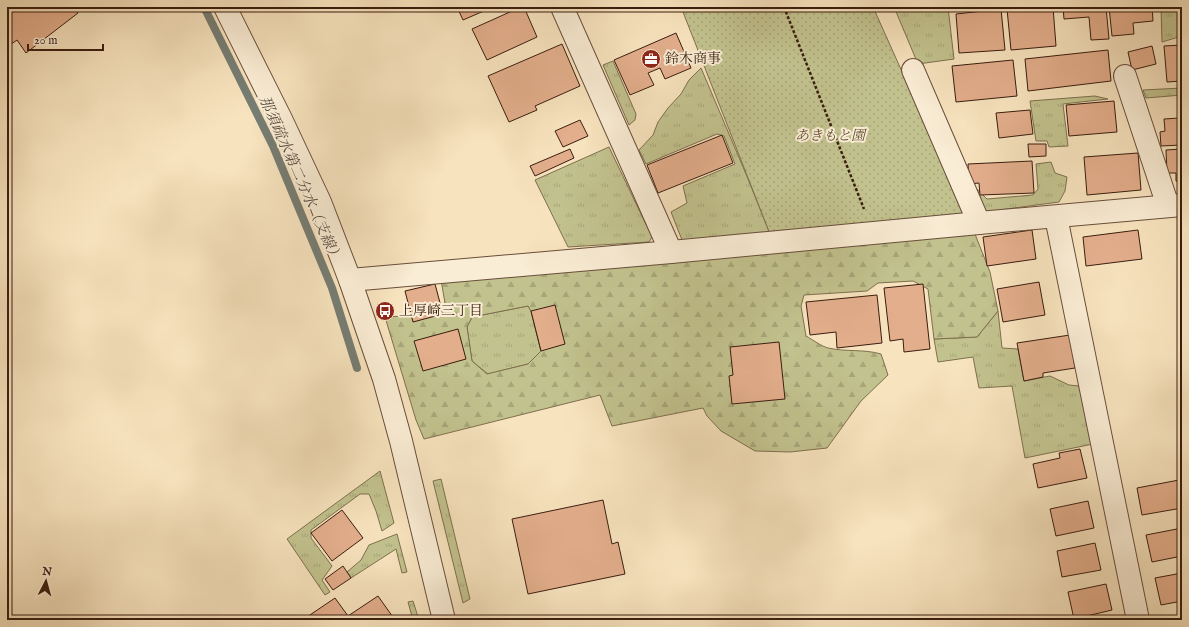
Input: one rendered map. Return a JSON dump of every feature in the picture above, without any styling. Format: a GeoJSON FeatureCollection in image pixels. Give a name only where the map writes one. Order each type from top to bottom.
{"type":"FeatureCollection","features":[{"type":"Feature","properties":{"kind":"street"},"geometry":{"type":"LineString","coordinates":[[225,7],[281,119],[320,202],[350,280],[384,379],[397,425],[444,620]]}},
{"type":"Feature","properties":{"kind":"street"},"geometry":{"type":"LineString","coordinates":[[562,7],[671,252]]}},
{"type":"Feature","properties":{"kind":"street"},"geometry":{"type":"LineString","coordinates":[[913,70],[979,222]]}},
{"type":"Feature","properties":{"kind":"street"},"geometry":{"type":"LineString","coordinates":[[350,280],[1175,205],[1125,76]]}},
{"type":"Feature","properties":{"kind":"street"},"geometry":{"type":"LineString","coordinates":[[1056,217],[1138,620]]}},
{"type":"Feature","properties":{"kind":"path"},"geometry":{"type":"LineString","coordinates":[[784,7],[873,232]]}},
{"type":"Feature","properties":{"kind":"green space","name":"あきもと園"},"geometry":{"type":"Polygon","coordinates":[[[697,7],[873,7],[964,210],[963,215],[770,234],[683,12],[697,7]]]}},
{"type":"Feature","properties":{"kind":"green space"},"geometry":{"type":"Polygon","coordinates":[[[894,7],[948,7],[954,59],[918,64],[894,7]]]}},
{"type":"Feature","properties":{"kind":"green space"},"geometry":{"type":"Polygon","coordinates":[[[1161,7],[1182,7],[1182,36],[1162,42],[1161,7]]]}},
{"type":"Feature","properties":{"kind":"green space"},"geometry":{"type":"Polygon","coordinates":[[[613,61],[636,114],[635,120],[629,125],[603,65],[613,61]]]}},
{"type":"Feature","properties":{"kind":"green space"},"geometry":{"type":"Polygon","coordinates":[[[701,68],[770,234],[682,240],[671,212],[687,203],[683,186],[735,164],[724,136],[717,134],[646,164],[639,150],[653,135],[658,122],[681,94],[689,80],[701,68]]]}},
{"type":"Feature","properties":{"kind":"green space"},"geometry":{"type":"Polygon","coordinates":[[[1182,88],[1182,95],[1146,98],[1143,90],[1182,88]]]}},
{"type":"Feature","properties":{"kind":"green space"},"geometry":{"type":"Polygon","coordinates":[[[1095,96],[1108,99],[1063,104],[1068,146],[1049,147],[1047,141],[1036,141],[1030,101],[1095,96]]]}},
{"type":"Feature","properties":{"kind":"green space"},"geometry":{"type":"Polygon","coordinates":[[[609,147],[652,237],[649,242],[568,247],[535,180],[609,147]]]}},
{"type":"Feature","properties":{"kind":"green space"},"geometry":{"type":"Polygon","coordinates":[[[1051,162],[1055,173],[1067,177],[1065,191],[1059,202],[984,212],[976,188],[987,199],[1033,195],[1038,189],[1036,164],[1051,162]]]}},
{"type":"Feature","properties":{"kind":"green space"},"geometry":{"type":"Polygon","coordinates":[[[973,229],[990,272],[998,311],[977,337],[934,339],[928,289],[913,281],[878,283],[867,291],[804,295],[801,306],[806,336],[828,348],[881,354],[888,375],[861,401],[827,448],[790,452],[755,451],[721,431],[707,416],[703,408],[612,426],[600,395],[424,439],[416,420],[385,317],[403,316],[445,303],[441,280],[973,229]],[[528,306],[472,317],[467,327],[472,361],[487,374],[528,364],[541,351],[531,311],[528,306]]]}},
{"type":"Feature","properties":{"kind":"green space"},"geometry":{"type":"Polygon","coordinates":[[[528,306],[531,311],[541,351],[528,364],[488,374],[472,361],[467,327],[472,317],[528,306]]]}},
{"type":"Feature","properties":{"kind":"green space"},"geometry":{"type":"Polygon","coordinates":[[[998,311],[1002,348],[1018,349],[1024,381],[1050,376],[1069,385],[1079,386],[1093,444],[1025,458],[1012,386],[979,388],[973,357],[938,362],[934,339],[977,337],[998,311]]]}},
{"type":"Feature","properties":{"kind":"green space"},"geometry":{"type":"Polygon","coordinates":[[[380,471],[394,523],[382,531],[369,494],[360,494],[311,530],[311,538],[332,566],[322,580],[330,592],[325,595],[287,539],[380,471]]]}},
{"type":"Feature","properties":{"kind":"green space"},"geometry":{"type":"Polygon","coordinates":[[[441,479],[470,599],[463,603],[433,481],[441,479]]]}},
{"type":"Feature","properties":{"kind":"green space"},"geometry":{"type":"Polygon","coordinates":[[[397,534],[407,572],[402,573],[396,549],[351,578],[347,572],[361,560],[369,545],[397,534]]]}},
{"type":"Feature","properties":{"kind":"green space"},"geometry":{"type":"Polygon","coordinates":[[[413,601],[419,620],[413,620],[408,602],[413,601]]]}},
{"type":"Feature","properties":{"kind":"building"},"geometry":{"type":"Polygon","coordinates":[[[16,7],[74,7],[78,13],[26,53],[17,40],[7,47],[7,14],[16,7]]]}},
{"type":"Feature","properties":{"kind":"building"},"geometry":{"type":"Polygon","coordinates":[[[457,7],[493,7],[463,20],[457,7]]]}},
{"type":"Feature","properties":{"kind":"building"},"geometry":{"type":"Polygon","coordinates":[[[524,7],[537,37],[487,60],[472,29],[524,7]]]}},
{"type":"Feature","properties":{"kind":"building"},"geometry":{"type":"Polygon","coordinates":[[[1053,7],[1056,46],[1011,50],[1007,9],[1053,7]]]}},
{"type":"Feature","properties":{"kind":"building"},"geometry":{"type":"Polygon","coordinates":[[[1063,7],[1106,7],[1109,39],[1091,40],[1089,17],[1064,19],[1063,7]]]}},
{"type":"Feature","properties":{"kind":"building"},"geometry":{"type":"Polygon","coordinates":[[[1109,7],[1152,7],[1153,21],[1133,23],[1134,34],[1112,36],[1109,7]]]}},
{"type":"Feature","properties":{"kind":"building"},"geometry":{"type":"Polygon","coordinates":[[[1001,9],[1005,50],[959,53],[956,14],[1001,9]]]}},
{"type":"Feature","properties":{"kind":"building"},"geometry":{"type":"Polygon","coordinates":[[[676,33],[691,68],[665,79],[660,68],[648,73],[654,85],[630,95],[614,60],[676,33]]]}},
{"type":"Feature","properties":{"kind":"building"},"geometry":{"type":"Polygon","coordinates":[[[562,44],[580,86],[535,106],[537,110],[509,122],[488,76],[562,44]]]}},
{"type":"Feature","properties":{"kind":"building"},"geometry":{"type":"Polygon","coordinates":[[[1182,45],[1182,81],[1167,82],[1164,46],[1182,45]]]}},
{"type":"Feature","properties":{"kind":"building"},"geometry":{"type":"Polygon","coordinates":[[[1152,46],[1156,64],[1132,70],[1128,52],[1152,46]]]}},
{"type":"Feature","properties":{"kind":"building"},"geometry":{"type":"Polygon","coordinates":[[[1108,50],[1111,81],[1028,91],[1025,59],[1108,50]]]}},
{"type":"Feature","properties":{"kind":"building"},"geometry":{"type":"Polygon","coordinates":[[[1013,60],[1017,96],[956,102],[952,66],[1013,60]]]}},
{"type":"Feature","properties":{"kind":"building"},"geometry":{"type":"Polygon","coordinates":[[[1182,97],[1182,126],[1181,126],[1179,98],[1182,97]]]}},
{"type":"Feature","properties":{"kind":"building"},"geometry":{"type":"Polygon","coordinates":[[[1114,101],[1117,132],[1069,136],[1066,105],[1114,101]]]}},
{"type":"Feature","properties":{"kind":"building"},"geometry":{"type":"Polygon","coordinates":[[[1030,110],[1033,134],[999,138],[996,113],[1030,110]]]}},
{"type":"Feature","properties":{"kind":"building"},"geometry":{"type":"Polygon","coordinates":[[[1179,118],[1181,145],[1161,146],[1160,132],[1165,131],[1164,119],[1179,118]]]}},
{"type":"Feature","properties":{"kind":"building"},"geometry":{"type":"Polygon","coordinates":[[[580,120],[588,136],[563,147],[555,131],[580,120]]]}},
{"type":"Feature","properties":{"kind":"building"},"geometry":{"type":"Polygon","coordinates":[[[722,135],[733,163],[658,193],[647,165],[722,135]]]}},
{"type":"Feature","properties":{"kind":"building"},"geometry":{"type":"Polygon","coordinates":[[[1028,144],[1046,144],[1046,156],[1029,157],[1028,144]]]}},
{"type":"Feature","properties":{"kind":"building"},"geometry":{"type":"Polygon","coordinates":[[[570,149],[574,158],[535,176],[530,166],[570,149]]]}},
{"type":"Feature","properties":{"kind":"building"},"geometry":{"type":"Polygon","coordinates":[[[1182,149],[1182,181],[1176,181],[1176,173],[1167,173],[1166,150],[1182,149]]]}},
{"type":"Feature","properties":{"kind":"building"},"geometry":{"type":"Polygon","coordinates":[[[1138,153],[1141,190],[1087,195],[1084,157],[1138,153]]]}},
{"type":"Feature","properties":{"kind":"building"},"geometry":{"type":"Polygon","coordinates":[[[1032,161],[1034,193],[980,195],[979,183],[969,184],[968,164],[1032,161]]]}},
{"type":"Feature","properties":{"kind":"building"},"geometry":{"type":"Polygon","coordinates":[[[1032,230],[1036,259],[987,266],[983,237],[1032,230]]]}},
{"type":"Feature","properties":{"kind":"building"},"geometry":{"type":"Polygon","coordinates":[[[1138,230],[1142,259],[1086,266],[1083,237],[1138,230]]]}},
{"type":"Feature","properties":{"kind":"building"},"geometry":{"type":"Polygon","coordinates":[[[1039,282],[1045,315],[1003,322],[997,289],[1039,282]]]}},
{"type":"Feature","properties":{"kind":"building"},"geometry":{"type":"Polygon","coordinates":[[[435,284],[443,314],[413,322],[405,291],[435,284]]]}},
{"type":"Feature","properties":{"kind":"building"},"geometry":{"type":"Polygon","coordinates":[[[923,284],[930,349],[904,352],[903,339],[890,341],[884,288],[923,284]]]}},
{"type":"Feature","properties":{"kind":"building"},"geometry":{"type":"Polygon","coordinates":[[[877,295],[882,343],[837,348],[836,332],[810,335],[806,302],[877,295]]]}},
{"type":"Feature","properties":{"kind":"building"},"geometry":{"type":"Polygon","coordinates":[[[555,305],[565,344],[541,351],[531,311],[555,305]]]}},
{"type":"Feature","properties":{"kind":"building"},"geometry":{"type":"Polygon","coordinates":[[[458,329],[466,359],[423,371],[414,341],[458,329]]]}},
{"type":"Feature","properties":{"kind":"building"},"geometry":{"type":"Polygon","coordinates":[[[1070,335],[1075,368],[1043,373],[1043,377],[1024,381],[1017,343],[1070,335]]]}},
{"type":"Feature","properties":{"kind":"building"},"geometry":{"type":"Polygon","coordinates":[[[779,342],[785,399],[732,404],[729,376],[733,375],[730,347],[779,342]]]}},
{"type":"Feature","properties":{"kind":"building"},"geometry":{"type":"Polygon","coordinates":[[[1080,449],[1087,478],[1038,488],[1033,464],[1060,458],[1059,453],[1080,449]]]}},
{"type":"Feature","properties":{"kind":"building"},"geometry":{"type":"Polygon","coordinates":[[[1179,480],[1182,493],[1182,508],[1142,515],[1137,488],[1179,480]]]}},
{"type":"Feature","properties":{"kind":"building"},"geometry":{"type":"Polygon","coordinates":[[[603,500],[612,544],[618,542],[625,574],[528,594],[512,519],[603,500]]]}},
{"type":"Feature","properties":{"kind":"building"},"geometry":{"type":"Polygon","coordinates":[[[1088,501],[1094,528],[1056,536],[1050,509],[1088,501]]]}},
{"type":"Feature","properties":{"kind":"building"},"geometry":{"type":"Polygon","coordinates":[[[342,510],[363,538],[332,561],[311,533],[342,510]]]}},
{"type":"Feature","properties":{"kind":"building"},"geometry":{"type":"Polygon","coordinates":[[[1182,528],[1182,556],[1152,562],[1146,535],[1182,528]]]}},
{"type":"Feature","properties":{"kind":"building"},"geometry":{"type":"Polygon","coordinates":[[[1095,543],[1101,570],[1062,577],[1057,551],[1095,543]]]}},
{"type":"Feature","properties":{"kind":"building"},"geometry":{"type":"Polygon","coordinates":[[[343,566],[351,578],[333,590],[325,579],[343,566]]]}},
{"type":"Feature","properties":{"kind":"building"},"geometry":{"type":"Polygon","coordinates":[[[1182,573],[1182,601],[1161,605],[1155,578],[1182,573]]]}},
{"type":"Feature","properties":{"kind":"building"},"geometry":{"type":"Polygon","coordinates":[[[1106,584],[1112,610],[1074,619],[1068,592],[1106,584]]]}},
{"type":"Feature","properties":{"kind":"building"},"geometry":{"type":"Polygon","coordinates":[[[378,596],[395,620],[304,619],[335,598],[348,616],[378,596]]]}},
{"type":"Feature","properties":{"kind":"waterway","name":"那須疏水第二分水（支線）"},"geometry":{"type":"LineString","coordinates":[[204,7],[273,146],[332,288],[357,368]]}},
{"type":"Feature","properties":{"kind":"place","name":"鈴木商事"},"geometry":{"type":"Point","coordinates":[651,59]}},
{"type":"Feature","properties":{"kind":"place","name":"上厚崎三丁目"},"geometry":{"type":"Point","coordinates":[385,311]}}]}
